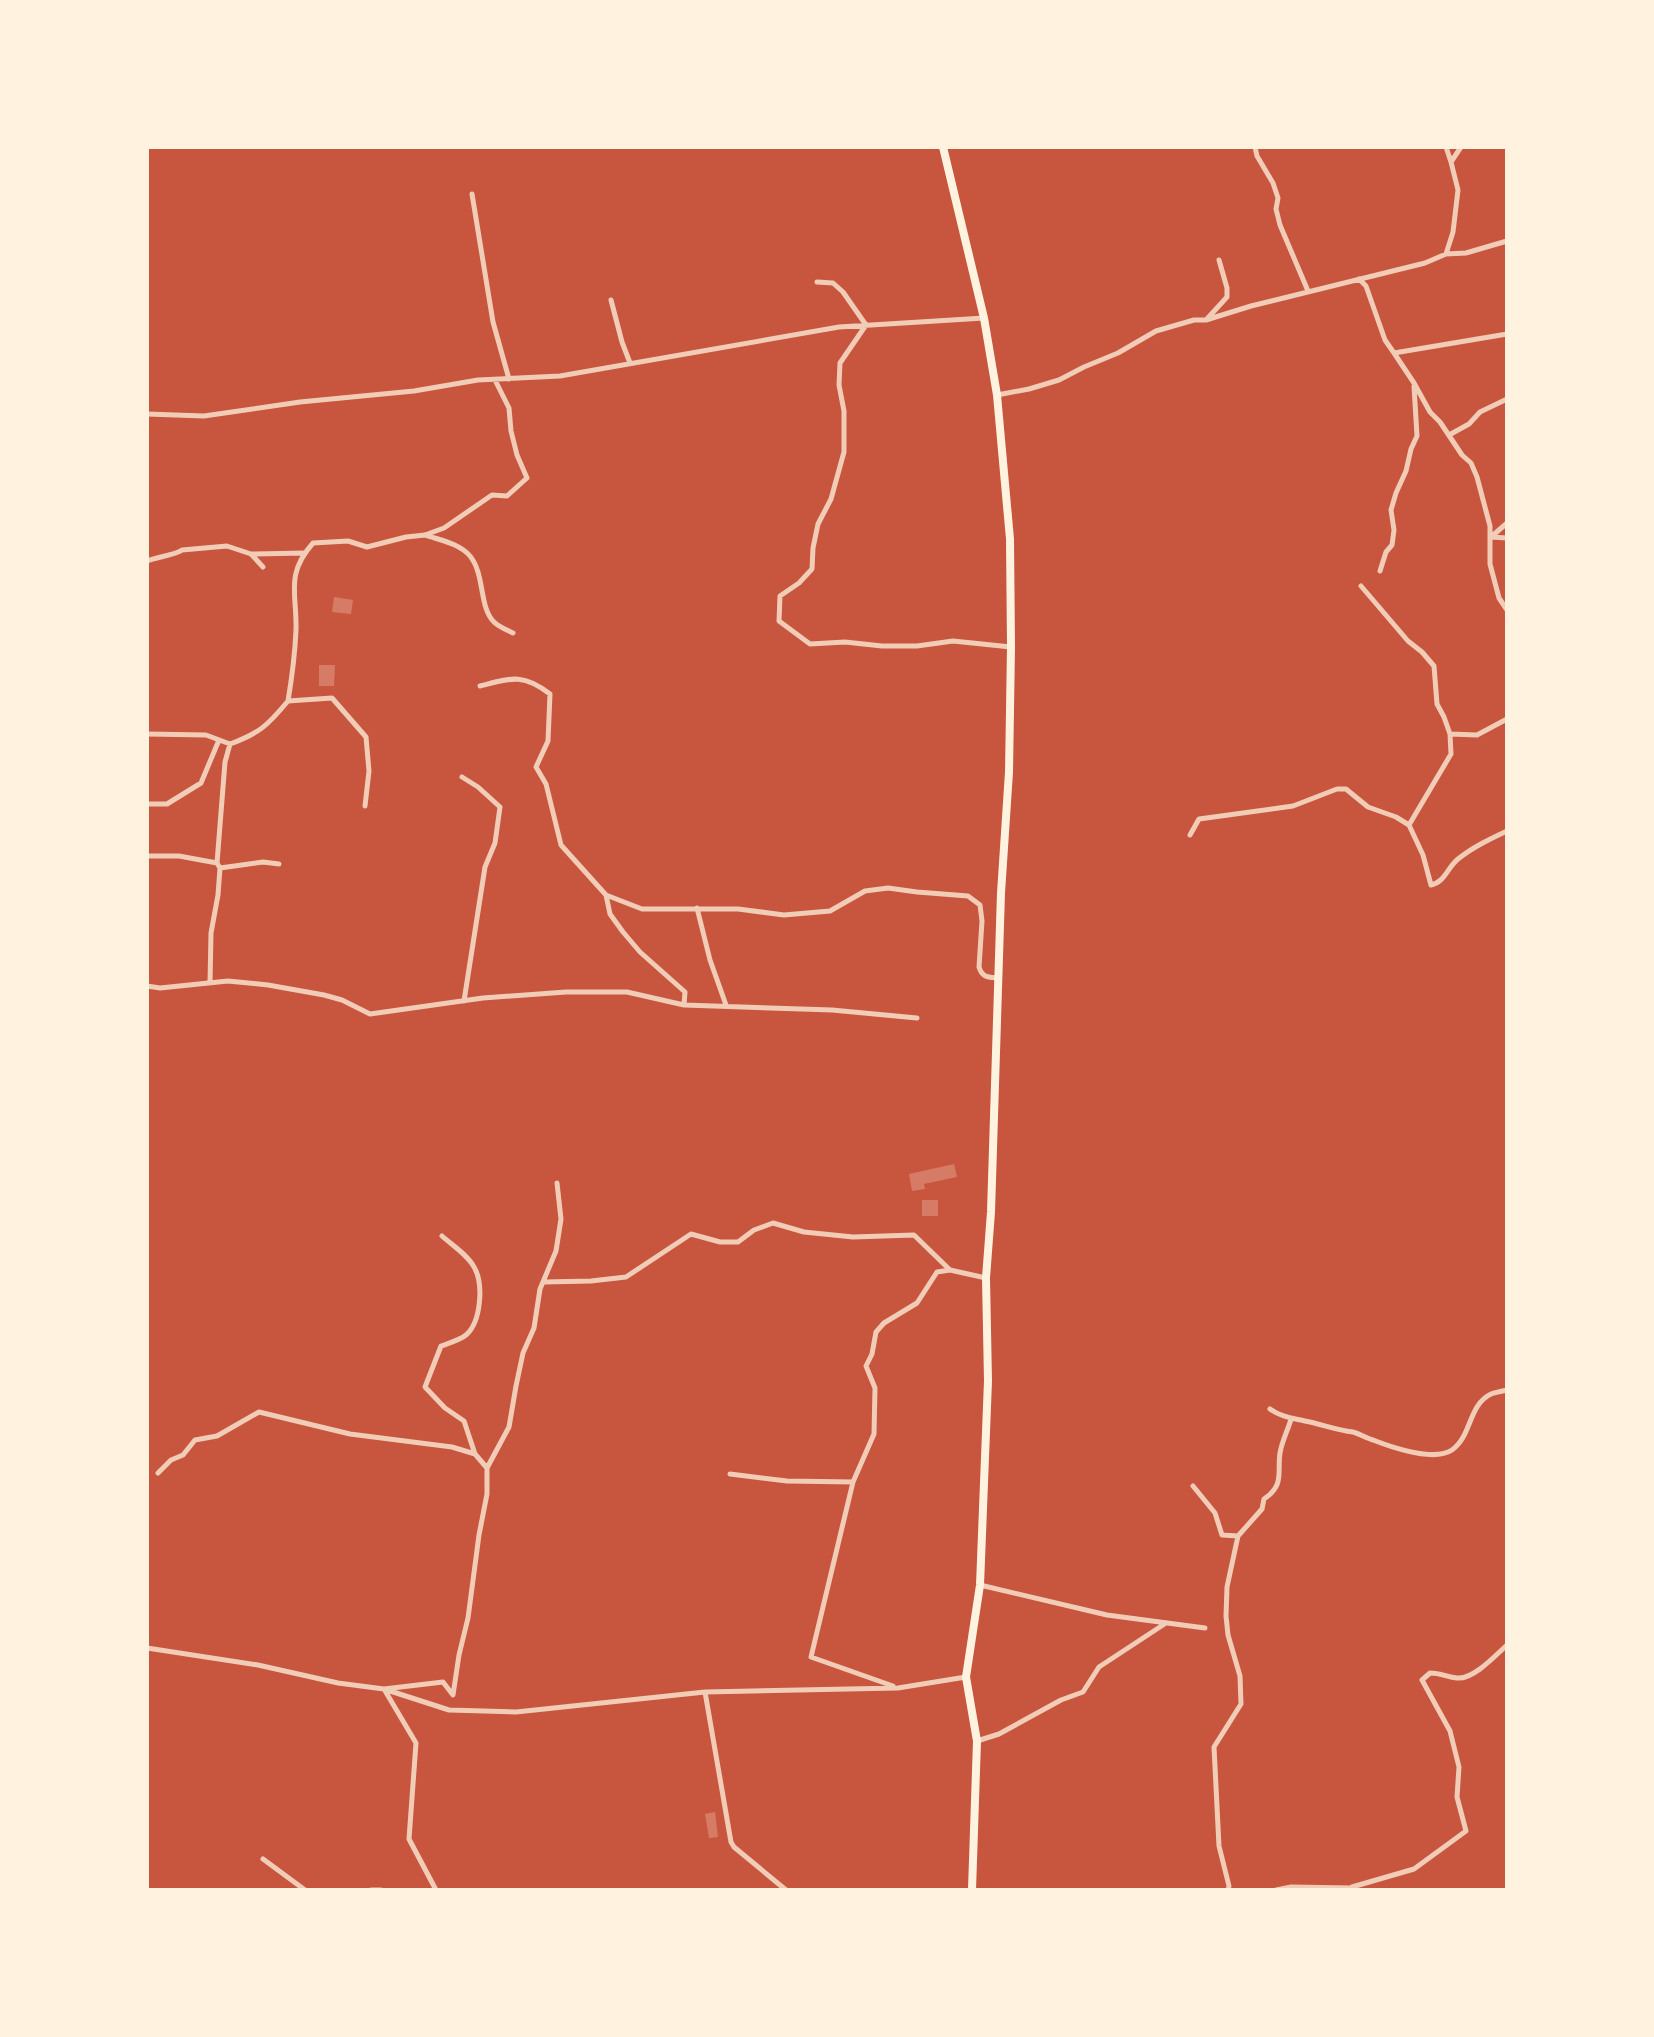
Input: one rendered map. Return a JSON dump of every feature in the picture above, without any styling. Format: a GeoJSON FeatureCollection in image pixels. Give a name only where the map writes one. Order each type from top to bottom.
{"type":"FeatureCollection","features":[{"type":"Feature","properties":{"kind":"main road"},"geometry":{"type":"LineString","coordinates":[[943,147],[984,318],[997,395],[1010,539],[1009,772],[1000,893],[991,1212],[986,1278],[988,1381],[980,1584],[966,1677],[977,1741],[972,1890]]}},
{"type":"Feature","properties":{"kind":"street"},"geometry":{"type":"LineString","coordinates":[[1255,147],[1257,156],[1273,183],[1278,198],[1276,209],[1280,225],[1308,291]]}},
{"type":"Feature","properties":{"kind":"street"},"geometry":{"type":"LineString","coordinates":[[1446,147],[1458,190],[1454,232],[1446,254]]}},
{"type":"Feature","properties":{"kind":"street"},"geometry":{"type":"LineString","coordinates":[[1451,162],[1461,147]]}},
{"type":"Feature","properties":{"kind":"street"},"geometry":{"type":"LineString","coordinates":[[472,194],[493,322],[509,379]]}},
{"type":"Feature","properties":{"kind":"street"},"geometry":{"type":"LineString","coordinates":[[997,395],[1059,380],[1118,353],[1156,331],[1425,263],[1446,254],[1466,253],[1507,241]]}},
{"type":"Feature","properties":{"kind":"street"},"geometry":{"type":"LineString","coordinates":[[1206,320],[1227,297],[1219,260]]}},
{"type":"Feature","properties":{"kind":"street"},"geometry":{"type":"LineString","coordinates":[[1359,279],[1366,286],[1385,340],[1430,412],[1471,463],[1486,508],[1491,537],[1490,564],[1499,598],[1507,610]]}},
{"type":"Feature","properties":{"kind":"street"},"geometry":{"type":"LineString","coordinates":[[817,282],[833,283],[843,292],[866,325]]}},
{"type":"Feature","properties":{"kind":"street"},"geometry":{"type":"LineString","coordinates":[[611,300],[630,363]]}},
{"type":"Feature","properties":{"kind":"street"},"geometry":{"type":"LineString","coordinates":[[147,414],[204,416],[300,402],[414,391],[478,380],[560,376],[839,327],[984,318]]}},
{"type":"Feature","properties":{"kind":"street"},"geometry":{"type":"LineString","coordinates":[[866,325],[840,363],[844,452],[831,499],[818,524],[812,569],[799,583],[780,596],[779,621],[810,644],[845,642],[917,646],[953,641],[1011,646]]}},
{"type":"Feature","properties":{"kind":"street"},"geometry":{"type":"LineString","coordinates":[[1394,354],[1507,334]]}},
{"type":"Feature","properties":{"kind":"street"},"geometry":{"type":"LineString","coordinates":[[147,734],[190,733],[206,735],[230,744],[253,735],[272,720],[288,701],[296,645],[293,581],[304,553],[313,543],[348,541],[367,547],[425,535],[444,528],[492,495],[508,496],[527,478],[517,455],[509,408],[495,380]]}},
{"type":"Feature","properties":{"kind":"street"},"geometry":{"type":"LineString","coordinates":[[1380,571],[1386,552],[1392,545],[1394,530],[1391,510],[1417,436],[1414,383]]}},
{"type":"Feature","properties":{"kind":"street"},"geometry":{"type":"LineString","coordinates":[[1449,435],[1469,424],[1480,412],[1507,399]]}},
{"type":"Feature","properties":{"kind":"street"},"geometry":{"type":"LineString","coordinates":[[1491,537],[1507,523]]}},
{"type":"Feature","properties":{"kind":"street"},"geometry":{"type":"LineString","coordinates":[[425,535],[457,546],[470,556],[478,571],[484,592],[483,601],[492,621],[513,633]]}},
{"type":"Feature","properties":{"kind":"street"},"geometry":{"type":"LineString","coordinates":[[1491,537],[1507,538]]}},
{"type":"Feature","properties":{"kind":"street"},"geometry":{"type":"LineString","coordinates":[[147,561],[182,550],[227,546],[251,554],[304,553]]}},
{"type":"Feature","properties":{"kind":"street"},"geometry":{"type":"LineString","coordinates":[[251,554],[263,567]]}},
{"type":"Feature","properties":{"kind":"street"},"geometry":{"type":"LineString","coordinates":[[1361,586],[1408,641],[1434,666],[1437,704],[1450,734],[1451,754],[1409,825]]}},
{"type":"Feature","properties":{"kind":"street"},"geometry":{"type":"LineString","coordinates":[[480,686],[508,678],[534,681],[550,694],[548,741],[536,767],[546,784],[561,845],[606,895],[642,909],[738,909],[784,915],[831,911],[865,891],[888,888],[968,896],[980,905],[981,973],[997,978]]}},
{"type":"Feature","properties":{"kind":"street"},"geometry":{"type":"LineString","coordinates":[[288,701],[331,698],[366,737],[369,772],[365,806]]}},
{"type":"Feature","properties":{"kind":"street"},"geometry":{"type":"LineString","coordinates":[[1450,734],[1477,735],[1507,719]]}},
{"type":"Feature","properties":{"kind":"street"},"geometry":{"type":"LineString","coordinates":[[147,804],[167,804],[201,783],[219,740]]}},
{"type":"Feature","properties":{"kind":"street"},"geometry":{"type":"LineString","coordinates":[[210,983],[211,933],[218,895],[225,762],[230,744]]}},
{"type":"Feature","properties":{"kind":"street"},"geometry":{"type":"LineString","coordinates":[[462,777],[500,807],[495,843],[485,867],[464,1001]]}},
{"type":"Feature","properties":{"kind":"street"},"geometry":{"type":"LineString","coordinates":[[1190,835],[1199,820],[1293,806],[1337,789],[1346,789],[1368,807],[1409,825],[1423,855],[1431,886],[1440,883],[1455,862],[1474,848],[1507,831]]}},
{"type":"Feature","properties":{"kind":"street"},"geometry":{"type":"LineString","coordinates":[[147,856],[179,856],[218,866],[263,862],[279,864]]}},
{"type":"Feature","properties":{"kind":"street"},"geometry":{"type":"LineString","coordinates":[[606,895],[610,914],[623,932],[640,952],[685,992],[684,1005]]}},
{"type":"Feature","properties":{"kind":"street"},"geometry":{"type":"LineString","coordinates":[[697,908],[710,960],[726,1005]]}},
{"type":"Feature","properties":{"kind":"street"},"geometry":{"type":"LineString","coordinates":[[147,986],[160,988],[228,981],[268,985],[342,1000],[370,1014],[464,1001],[566,992],[628,992],[684,1005],[832,1010],[917,1018]]}},
{"type":"Feature","properties":{"kind":"street"},"geometry":{"type":"LineString","coordinates":[[384,1689],[443,1682],[453,1695],[487,1494],[487,1468],[509,1427],[523,1353],[534,1328],[540,1289],[556,1251],[561,1219],[557,1183]]}},
{"type":"Feature","properties":{"kind":"street"},"geometry":{"type":"LineString","coordinates":[[544,1282],[626,1277],[691,1234],[720,1242],[738,1242],[754,1230],[773,1223],[804,1232],[853,1237],[914,1235],[950,1270]]}},
{"type":"Feature","properties":{"kind":"street"},"geometry":{"type":"LineString","coordinates":[[442,1236],[474,1265],[480,1282],[480,1297],[475,1324],[466,1336],[441,1346],[425,1387],[445,1408],[464,1421],[475,1454],[487,1468]]}},
{"type":"Feature","properties":{"kind":"street"},"geometry":{"type":"LineString","coordinates":[[898,1688],[811,1657],[853,1482],[874,1434],[875,1388],[866,1366],[872,1354],[876,1332],[884,1323],[917,1303],[937,1272],[950,1270],[986,1278]]}},
{"type":"Feature","properties":{"kind":"street"},"geometry":{"type":"LineString","coordinates":[[1270,1409],[1291,1419],[1355,1433],[1398,1450],[1442,1454],[1451,1451],[1461,1441],[1476,1406],[1491,1394],[1507,1390]]}},
{"type":"Feature","properties":{"kind":"street"},"geometry":{"type":"LineString","coordinates":[[158,1473],[170,1460],[183,1455],[195,1440],[217,1436],[259,1412],[350,1434],[452,1447],[475,1454]]}},
{"type":"Feature","properties":{"kind":"street"},"geometry":{"type":"LineString","coordinates":[[1228,1890],[1219,1846],[1214,1747],[1241,1704],[1240,1676],[1228,1635],[1227,1587],[1238,1536],[1262,1509],[1264,1499],[1274,1493],[1281,1472],[1280,1453],[1291,1419]]}},
{"type":"Feature","properties":{"kind":"street"},"geometry":{"type":"LineString","coordinates":[[730,1474],[788,1481],[853,1482]]}},
{"type":"Feature","properties":{"kind":"street"},"geometry":{"type":"LineString","coordinates":[[1193,1486],[1214,1513],[1222,1535],[1238,1536]]}},
{"type":"Feature","properties":{"kind":"street"},"geometry":{"type":"LineString","coordinates":[[980,1584],[1107,1615],[1205,1628]]}},
{"type":"Feature","properties":{"kind":"street"},"geometry":{"type":"LineString","coordinates":[[977,1741],[999,1734],[1061,1700],[1083,1692],[1099,1667],[1166,1623]]}},
{"type":"Feature","properties":{"kind":"street"},"geometry":{"type":"LineString","coordinates":[[1276,1890],[1292,1887],[1353,1888],[1414,1869],[1466,1831],[1457,1797],[1459,1767],[1450,1731],[1422,1680],[1430,1674],[1441,1673],[1464,1678],[1474,1673],[1507,1645]]}},
{"type":"Feature","properties":{"kind":"street"},"geometry":{"type":"LineString","coordinates":[[147,1648],[258,1665],[338,1683],[384,1689],[449,1710],[516,1712],[705,1692],[898,1688],[966,1677]]}},
{"type":"Feature","properties":{"kind":"street"},"geometry":{"type":"LineString","coordinates":[[384,1689],[416,1744],[409,1839],[436,1890]]}},
{"type":"Feature","properties":{"kind":"street"},"geometry":{"type":"LineString","coordinates":[[705,1692],[731,1842],[786,1890]]}},
{"type":"Feature","properties":{"kind":"street"},"geometry":{"type":"LineString","coordinates":[[263,1859],[305,1890]]}},
{"type":"Feature","properties":{"kind":"street"},"geometry":{"type":"LineString","coordinates":[[371,1890],[381,1890]]}},
{"type":"Feature","properties":{"kind":"building"},"geometry":{"type":"Polygon","coordinates":[[[334,597],[353,600],[351,614],[332,612],[334,597]]]}},
{"type":"Feature","properties":{"kind":"building"},"geometry":{"type":"Polygon","coordinates":[[[319,665],[335,665],[334,686],[319,686],[319,665]]]}},
{"type":"Feature","properties":{"kind":"building"},"geometry":{"type":"Polygon","coordinates":[[[954,1164],[957,1177],[924,1184],[925,1189],[912,1191],[909,1174],[954,1164]]]}},
{"type":"Feature","properties":{"kind":"building"},"geometry":{"type":"Polygon","coordinates":[[[922,1200],[938,1200],[938,1216],[922,1216],[922,1200]]]}},
{"type":"Feature","properties":{"kind":"building"},"geometry":{"type":"Polygon","coordinates":[[[715,1812],[718,1837],[709,1838],[705,1814],[715,1812]]]}}]}
